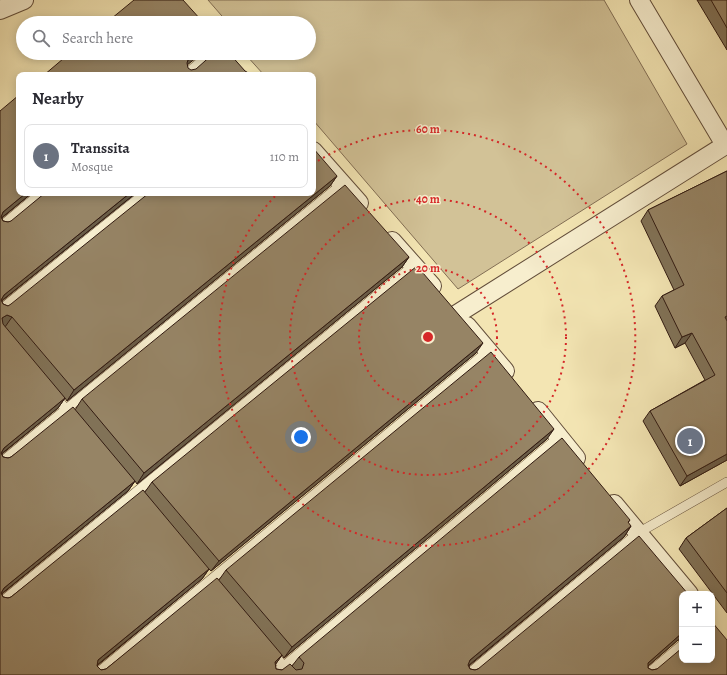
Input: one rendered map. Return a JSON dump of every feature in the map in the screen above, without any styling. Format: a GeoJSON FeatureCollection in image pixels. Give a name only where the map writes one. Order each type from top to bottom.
{"type":"FeatureCollection","features":[{"type":"Feature","properties":{"kind":"street"},"geometry":{"type":"LineString","coordinates":[[0,10],[24,0]]}},
{"type":"Feature","properties":{"kind":"street"},"geometry":{"type":"LineString","coordinates":[[449,305],[726,144],[639,0]]}},
{"type":"Feature","properties":{"kind":"street"},"geometry":{"type":"LineString","coordinates":[[316,154],[368,213]]}},
{"type":"Feature","properties":{"kind":"street"},"geometry":{"type":"LineString","coordinates":[[383,230],[514,382]]}},
{"type":"Feature","properties":{"kind":"street"},"geometry":{"type":"LineString","coordinates":[[529,400],[589,473]]}},
{"type":"Feature","properties":{"kind":"street"},"geometry":{"type":"LineString","coordinates":[[604,491],[686,591]]}},
{"type":"Feature","properties":{"kind":"lane"},"geometry":{"type":"LineString","coordinates":[[189,72],[203,60]]}},
{"type":"Feature","properties":{"kind":"lane"},"geometry":{"type":"LineString","coordinates":[[0,463],[342,184]]}},
{"type":"Feature","properties":{"kind":"lane"},"geometry":{"type":"LineString","coordinates":[[0,227],[37,196]]}},
{"type":"Feature","properties":{"kind":"lane"},"geometry":{"type":"LineString","coordinates":[[0,310],[141,196]]}},
{"type":"Feature","properties":{"kind":"lane"},"geometry":{"type":"LineString","coordinates":[[0,603],[414,265]]}},
{"type":"Feature","properties":{"kind":"lane"},"geometry":{"type":"LineString","coordinates":[[95,675],[488,351]]}},
{"type":"Feature","properties":{"kind":"lane"},"geometry":{"type":"LineString","coordinates":[[46,385],[81,427]]}},
{"type":"Feature","properties":{"kind":"lane"},"geometry":{"type":"LineString","coordinates":[[273,675],[559,437]]}},
{"type":"Feature","properties":{"kind":"lane"},"geometry":{"type":"LineString","coordinates":[[467,675],[638,533],[727,482]]}},
{"type":"Feature","properties":{"kind":"lane"},"geometry":{"type":"LineString","coordinates":[[264,643],[291,675]]}},
{"type":"Feature","properties":{"kind":"lane"},"geometry":{"type":"LineString","coordinates":[[646,675],[679,648]]}},
{"type":"Feature","properties":{"kind":"shaded area"},"geometry":{"type":"Polygon","coordinates":[[[208,0],[604,0],[687,144],[458,289],[316,123],[316,72],[261,72],[250,60],[316,60],[316,16],[222,16],[208,0]]]}},
{"type":"Feature","properties":{"kind":"building"},"geometry":{"type":"Polygon","coordinates":[[[134,0],[183,0],[197,16],[115,16],[134,0]]]}},
{"type":"Feature","properties":{"kind":"building"},"geometry":{"type":"Polygon","coordinates":[[[711,0],[727,0],[727,28],[711,0]]]}},
{"type":"Feature","properties":{"kind":"building"},"geometry":{"type":"Polygon","coordinates":[[[62,60],[188,60],[188,68],[191,70],[196,69],[206,60],[235,60],[247,72],[48,72],[62,60]]]}},
{"type":"Feature","properties":{"kind":"building"},"geometry":{"type":"Polygon","coordinates":[[[16,98],[16,196],[22,196],[3,212],[1,217],[3,221],[11,221],[41,196],[126,196],[4,295],[1,300],[3,304],[8,306],[145,196],[312,196],[74,390],[12,317],[7,315],[2,318],[3,324],[65,398],[4,448],[1,453],[3,457],[11,457],[73,407],[135,481],[4,588],[1,593],[3,597],[11,597],[143,490],[209,569],[98,660],[97,666],[101,670],[106,669],[217,578],[282,655],[275,662],[276,669],[282,670],[290,664],[296,670],[302,669],[304,663],[299,657],[562,438],[630,520],[628,522],[631,526],[470,660],[468,665],[470,669],[478,669],[639,536],[685,591],[679,591],[679,636],[648,663],[648,668],[652,670],[657,669],[679,651],[679,663],[715,663],[715,626],[727,640],[727,675],[0,675],[0,111],[16,98]]]}},
{"type":"Feature","properties":{"kind":"building"},"geometry":{"type":"Polygon","coordinates":[[[316,152],[337,176],[316,193],[316,152]]]}},
{"type":"Feature","properties":{"kind":"building"},"geometry":{"type":"Polygon","coordinates":[[[727,171],[727,316],[725,317],[727,321],[727,454],[687,476],[650,411],[715,375],[692,333],[682,337],[662,296],[684,285],[648,210],[727,171]]]}},
{"type":"Feature","properties":{"kind":"building"},"geometry":{"type":"Polygon","coordinates":[[[345,185],[409,257],[144,473],[82,399],[345,185]]]}},
{"type":"Feature","properties":{"kind":"building"},"geometry":{"type":"Polygon","coordinates":[[[417,266],[483,343],[219,561],[152,482],[417,266]]]}},
{"type":"Feature","properties":{"kind":"building"},"geometry":{"type":"Polygon","coordinates":[[[491,352],[554,429],[292,647],[226,570],[491,352]]]}},
{"type":"Feature","properties":{"kind":"building"},"geometry":{"type":"Polygon","coordinates":[[[727,508],[727,593],[686,538],[727,508]]]}},
{"type":"Feature","properties":{"kind":"place","name":"Transsita"},"geometry":{"type":"Point","coordinates":[690,441]}}]}
